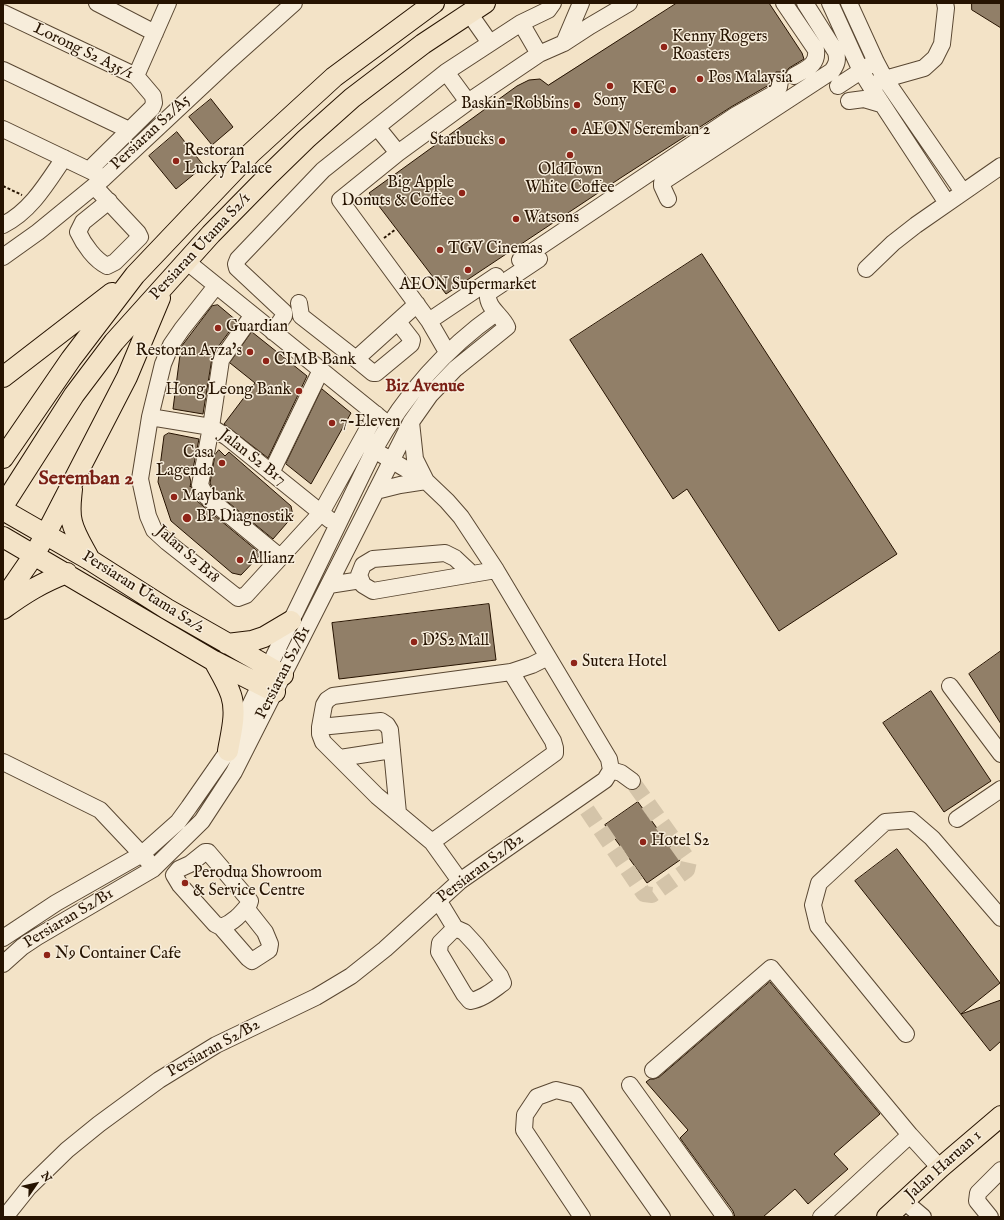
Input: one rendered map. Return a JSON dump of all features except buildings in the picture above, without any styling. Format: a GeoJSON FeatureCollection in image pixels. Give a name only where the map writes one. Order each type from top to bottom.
{"type":"FeatureCollection","features":[{"type":"Feature","properties":{"kind":"main road","name":"Persiaran Utama S2/1"},"geometry":{"type":"LineString","coordinates":[[3,458],[71,359],[135,275],[251,153],[328,82],[434,3]]}},
{"type":"Feature","properties":{"kind":"main road","name":"Persiaran Utama S2/1"},"geometry":{"type":"LineString","coordinates":[[3,506],[74,395],[114,342],[186,261],[270,174],[352,98],[423,44],[481,6]]}},
{"type":"Feature","properties":{"kind":"main road"},"geometry":{"type":"LineString","coordinates":[[3,377],[135,275]]}},
{"type":"Feature","properties":{"kind":"main road"},"geometry":{"type":"LineString","coordinates":[[3,600],[40,531],[73,481],[127,377],[166,283]]}},
{"type":"Feature","properties":{"kind":"main road"},"geometry":{"type":"LineString","coordinates":[[73,481],[70,507],[72,521],[76,533],[90,560]]}},
{"type":"Feature","properties":{"kind":"main road","name":"Persiaran Utama S2/2"},"geometry":{"type":"LineString","coordinates":[[3,510],[90,560],[166,609],[227,644],[272,680]]}},
{"type":"Feature","properties":{"kind":"main road","name":"Persiaran Utama S2/2"},"geometry":{"type":"LineString","coordinates":[[3,537],[67,573],[214,661],[272,680]]}},
{"type":"Feature","properties":{"kind":"main road"},"geometry":{"type":"LineString","coordinates":[[3,609],[45,581],[67,573]]}},
{"type":"Feature","properties":{"kind":"main road"},"geometry":{"type":"LineString","coordinates":[[227,644],[252,641],[264,637],[291,621]]}},
{"type":"Feature","properties":{"kind":"main road"},"geometry":{"type":"LineString","coordinates":[[214,661],[231,695],[233,707],[233,718],[228,751]]}},
{"type":"Feature","properties":{"kind":"main road","name":"Jalan Haruan 1"},"geometry":{"type":"LineString","coordinates":[[887,1217],[940,1168],[1001,1116]]}},
{"type":"Feature","properties":{"kind":"street"},"geometry":{"type":"LineString","coordinates":[[98,3],[155,33]]}},
{"type":"Feature","properties":{"kind":"street"},"geometry":{"type":"LineString","coordinates":[[136,76],[168,3]]}},
{"type":"Feature","properties":{"kind":"street","name":"Persiaran S2/A5"},"geometry":{"type":"LineString","coordinates":[[3,257],[38,232],[99,182],[294,3]]}},
{"type":"Feature","properties":{"kind":"street"},"geometry":{"type":"LineString","coordinates":[[275,334],[284,316],[284,312],[237,268],[236,264],[238,260],[323,170],[446,72],[521,23],[548,10],[553,3]]}},
{"type":"Feature","properties":{"kind":"street"},"geometry":{"type":"LineString","coordinates":[[564,43],[581,3]]}},
{"type":"Feature","properties":{"kind":"street"},"geometry":{"type":"LineString","coordinates":[[447,352],[429,321],[340,200],[398,153],[468,102],[539,54],[564,43],[629,3]]}},
{"type":"Feature","properties":{"kind":"street"},"geometry":{"type":"LineString","coordinates":[[429,321],[736,115],[775,93],[787,79],[812,65],[817,58],[816,50],[784,3]]}},
{"type":"Feature","properties":{"kind":"street"},"geometry":{"type":"LineString","coordinates":[[668,199],[662,186],[664,181],[832,71],[836,64],[836,52],[805,3]]}},
{"type":"Feature","properties":{"kind":"street"},"geometry":{"type":"LineString","coordinates":[[830,3],[861,71],[881,104],[947,203]]}},
{"type":"Feature","properties":{"kind":"street"},"geometry":{"type":"LineString","coordinates":[[849,3],[885,78],[963,192]]}},
{"type":"Feature","properties":{"kind":"street"},"geometry":{"type":"LineString","coordinates":[[871,88],[885,78],[924,68],[935,58],[942,44],[946,8],[945,3]]}},
{"type":"Feature","properties":{"kind":"street"},"geometry":{"type":"LineString","coordinates":[[481,6],[490,43]]}},
{"type":"Feature","properties":{"kind":"street","name":"Lorong S2 A35/1"},"geometry":{"type":"LineString","coordinates":[[3,13],[136,76],[153,96],[154,103],[152,108],[89,170]]}},
{"type":"Feature","properties":{"kind":"street"},"geometry":{"type":"LineString","coordinates":[[521,23],[539,54]]}},
{"type":"Feature","properties":{"kind":"street"},"geometry":{"type":"LineString","coordinates":[[851,48],[849,65],[838,86],[876,62]]}},
{"type":"Feature","properties":{"kind":"street"},"geometry":{"type":"LineString","coordinates":[[3,70],[128,130]]}},
{"type":"Feature","properties":{"kind":"street"},"geometry":{"type":"LineString","coordinates":[[446,72],[468,102]]}},
{"type":"Feature","properties":{"kind":"street"},"geometry":{"type":"LineString","coordinates":[[849,101],[864,99],[881,104]]}},
{"type":"Feature","properties":{"kind":"street"},"geometry":{"type":"LineString","coordinates":[[377,127],[398,153]]}},
{"type":"Feature","properties":{"kind":"street"},"geometry":{"type":"LineString","coordinates":[[3,129],[89,170],[99,182],[109,201]]}},
{"type":"Feature","properties":{"kind":"street"},"geometry":{"type":"LineString","coordinates":[[3,225],[22,213],[34,200],[64,158]]}},
{"type":"Feature","properties":{"kind":"street"},"geometry":{"type":"LineString","coordinates":[[866,269],[893,243],[947,203],[1001,166]]}},
{"type":"Feature","properties":{"kind":"street"},"geometry":{"type":"LineString","coordinates":[[496,313],[488,302],[488,293],[539,259]]}},
{"type":"Feature","properties":{"kind":"street"},"geometry":{"type":"LineString","coordinates":[[186,261],[382,420]]}},
{"type":"Feature","properties":{"kind":"street","name":"Jalan S2 B18"},"geometry":{"type":"LineString","coordinates":[[216,286],[171,345],[163,364],[150,418],[140,479],[148,516],[154,530],[167,542],[238,598],[246,595],[321,513],[382,420]]}},
{"type":"Feature","properties":{"kind":"street"},"geometry":{"type":"LineString","coordinates":[[356,359],[417,304]]}},
{"type":"Feature","properties":{"kind":"street"},"geometry":{"type":"LineString","coordinates":[[275,334],[300,309],[356,359],[376,374],[411,344],[412,340],[398,322]]}},
{"type":"Feature","properties":{"kind":"street","name":"Persiaran S2/B1"},"geometry":{"type":"LineString","coordinates":[[3,938],[21,924],[142,854],[178,822],[228,751],[272,680],[329,585],[411,422],[430,395],[455,369],[507,327],[501,316],[496,313],[472,330],[447,352],[422,380],[382,420],[374,450],[291,621],[272,680],[234,772],[202,821],[153,869],[37,936],[3,964]]}},
{"type":"Feature","properties":{"kind":"street"},"geometry":{"type":"LineString","coordinates":[[252,316],[221,360],[212,427],[200,485],[206,496],[280,557]]}},
{"type":"Feature","properties":{"kind":"street"},"geometry":{"type":"LineString","coordinates":[[271,473],[321,370]]}},
{"type":"Feature","properties":{"kind":"street","name":"Jalan S2 B17"},"geometry":{"type":"LineString","coordinates":[[150,418],[212,427],[228,437],[337,527]]}},
{"type":"Feature","properties":{"kind":"street"},"geometry":{"type":"LineString","coordinates":[[411,422],[415,459],[426,482]]}},
{"type":"Feature","properties":{"kind":"street"},"geometry":{"type":"LineString","coordinates":[[374,450],[426,482],[448,501],[461,517],[496,570],[609,759],[612,770],[622,773],[632,781]]}},
{"type":"Feature","properties":{"kind":"street"},"geometry":{"type":"LineString","coordinates":[[376,492],[400,485],[426,482]]}},
{"type":"Feature","properties":{"kind":"street"},"geometry":{"type":"LineString","coordinates":[[472,574],[455,558],[445,553],[373,559],[363,565],[359,575],[363,585],[372,590],[472,574],[496,570]]}},
{"type":"Feature","properties":{"kind":"street"},"geometry":{"type":"LineString","coordinates":[[329,585],[361,580]]}},
{"type":"Feature","properties":{"kind":"street"},"geometry":{"type":"LineString","coordinates":[[460,881],[432,842],[377,796],[324,742],[320,734],[320,727],[324,705],[327,700],[333,696],[510,672],[532,665],[548,657]]}},
{"type":"Feature","properties":{"kind":"street"},"geometry":{"type":"LineString","coordinates":[[432,842],[555,754],[553,741],[510,672]]}},
{"type":"Feature","properties":{"kind":"street"},"geometry":{"type":"LineString","coordinates":[[950,686],[1001,754]]}},
{"type":"Feature","properties":{"kind":"street"},"geometry":{"type":"LineString","coordinates":[[320,727],[381,721],[387,725],[390,730],[398,813]]}},
{"type":"Feature","properties":{"kind":"street"},"geometry":{"type":"LineString","coordinates":[[340,758],[392,750]]}},
{"type":"Feature","properties":{"kind":"street"},"geometry":{"type":"LineString","coordinates":[[3,762],[100,810],[142,854],[153,869]]}},
{"type":"Feature","properties":{"kind":"street","name":"Persiaran S2/B2"},"geometry":{"type":"LineString","coordinates":[[5,1217],[30,1187],[67,1150],[147,1088],[216,1045],[316,997],[351,976],[385,949],[460,881],[605,780],[612,770]]}},
{"type":"Feature","properties":{"kind":"street"},"geometry":{"type":"LineString","coordinates":[[957,819],[1001,789]]}},
{"type":"Feature","properties":{"kind":"street"},"geometry":{"type":"LineString","coordinates":[[906,1034],[818,926],[813,905],[819,883],[885,822],[911,820],[932,838],[1001,918]]}},
{"type":"Feature","properties":{"kind":"street"},"geometry":{"type":"LineString","coordinates":[[221,927],[228,925],[246,908],[249,904],[249,899],[208,852],[205,852],[190,864],[179,869],[174,875],[180,885],[215,924],[221,927],[252,961],[269,950],[270,944],[265,932],[246,908]]}},
{"type":"Feature","properties":{"kind":"street"},"geometry":{"type":"LineString","coordinates":[[167,856],[179,869]]}},
{"type":"Feature","properties":{"kind":"street"},"geometry":{"type":"LineString","coordinates":[[438,900],[455,928]]}},
{"type":"Feature","properties":{"kind":"street"},"geometry":{"type":"LineString","coordinates":[[653,1070],[771,968],[910,1135],[940,1168]]}},
{"type":"Feature","properties":{"kind":"street"},"geometry":{"type":"LineString","coordinates":[[630,1085],[725,1217]]}},
{"type":"Feature","properties":{"kind":"street"},"geometry":{"type":"LineString","coordinates":[[582,1217],[524,1130],[525,1115],[537,1097],[556,1090],[576,1095],[662,1217]]}},
{"type":"Feature","properties":{"kind":"street"},"geometry":{"type":"LineString","coordinates":[[821,1217],[910,1135]]}},
{"type":"Feature","properties":{"kind":"street"},"geometry":{"type":"LineString","coordinates":[[990,1217],[977,1201],[978,1193],[1001,1170]]}},
{"type":"Feature","properties":{"kind":"street"},"geometry":{"type":"LineString","coordinates":[[904,1201],[923,1217]]}},
{"type":"Feature","properties":{"kind":"path"},"geometry":{"type":"LineString","coordinates":[[3,186],[34,200]]}},
{"type":"Feature","properties":{"kind":"tunnel"},"geometry":{"type":"LineString","coordinates":[[587,810],[644,894],[652,895],[687,870],[689,861],[632,781]]}},
{"type":"Feature","properties":{"kind":"place","name":"Kenny Rogers Roasters"},"geometry":{"type":"Point","coordinates":[664,47]}},
{"type":"Feature","properties":{"kind":"place","name":"Pos Malaysia"},"geometry":{"type":"Point","coordinates":[700,79]}},
{"type":"Feature","properties":{"kind":"place","name":"Sony"},"geometry":{"type":"Point","coordinates":[610,86]}},
{"type":"Feature","properties":{"kind":"place","name":"KFC"},"geometry":{"type":"Point","coordinates":[673,90]}},
{"type":"Feature","properties":{"kind":"place","name":"Baskin-Robbins"},"geometry":{"type":"Point","coordinates":[577,105]}},
{"type":"Feature","properties":{"kind":"place","name":"AEON Seremban 2"},"geometry":{"type":"Point","coordinates":[574,131]}},
{"type":"Feature","properties":{"kind":"place","name":"Starbucks"},"geometry":{"type":"Point","coordinates":[502,141]}},
{"type":"Feature","properties":{"kind":"place","name":"OldTown White Coffee"},"geometry":{"type":"Point","coordinates":[570,155]}},
{"type":"Feature","properties":{"kind":"place","name":"Restoran Lucky Palace"},"geometry":{"type":"Point","coordinates":[176,161]}},
{"type":"Feature","properties":{"kind":"place","name":"Big Apple Donuts & Coffee"},"geometry":{"type":"Point","coordinates":[462,193]}},
{"type":"Feature","properties":{"kind":"place","name":"Watsons"},"geometry":{"type":"Point","coordinates":[516,219]}},
{"type":"Feature","properties":{"kind":"place","name":"TGV Cinemas"},"geometry":{"type":"Point","coordinates":[440,250]}},
{"type":"Feature","properties":{"kind":"place","name":"AEON Supermarket"},"geometry":{"type":"Point","coordinates":[468,270]}},
{"type":"Feature","properties":{"kind":"place","name":"Guardian"},"geometry":{"type":"Point","coordinates":[218,328]}},
{"type":"Feature","properties":{"kind":"place","name":"Restoran Ayza's"},"geometry":{"type":"Point","coordinates":[250,352]}},
{"type":"Feature","properties":{"kind":"place","name":"CIMB Bank"},"geometry":{"type":"Point","coordinates":[266,361]}},
{"type":"Feature","properties":{"kind":"place","name":"Hong Leong Bank"},"geometry":{"type":"Point","coordinates":[299,391]}},
{"type":"Feature","properties":{"kind":"place","name":"7-Eleven"},"geometry":{"type":"Point","coordinates":[332,423]}},
{"type":"Feature","properties":{"kind":"place","name":"Casa Lagenda"},"geometry":{"type":"Point","coordinates":[222,463]}},
{"type":"Feature","properties":{"kind":"place","name":"Maybank"},"geometry":{"type":"Point","coordinates":[174,497]}},
{"type":"Feature","properties":{"kind":"place","name":"BP Diagnostik"},"geometry":{"type":"Point","coordinates":[187,518]}},
{"type":"Feature","properties":{"kind":"place","name":"Allianz"},"geometry":{"type":"Point","coordinates":[240,560]}},
{"type":"Feature","properties":{"kind":"place","name":"D'S2 Mall"},"geometry":{"type":"Point","coordinates":[414,642]}},
{"type":"Feature","properties":{"kind":"place","name":"Sutera Hotel"},"geometry":{"type":"Point","coordinates":[574,663]}},
{"type":"Feature","properties":{"kind":"place","name":"Hotel S2"},"geometry":{"type":"Point","coordinates":[643,842]}},
{"type":"Feature","properties":{"kind":"place","name":"Perodua Showroom & Service Centre"},"geometry":{"type":"Point","coordinates":[185,883]}},
{"type":"Feature","properties":{"kind":"place","name":"N9 Container Cafe"},"geometry":{"type":"Point","coordinates":[47,955]}},
{"type":"Feature","properties":{"kind":"district","name":"Biz Avenue"},"geometry":{"type":"Point","coordinates":[425,388]}},
{"type":"Feature","properties":{"kind":"district","name":"Seremban 2"},"geometry":{"type":"Point","coordinates":[86,480]}}]}
